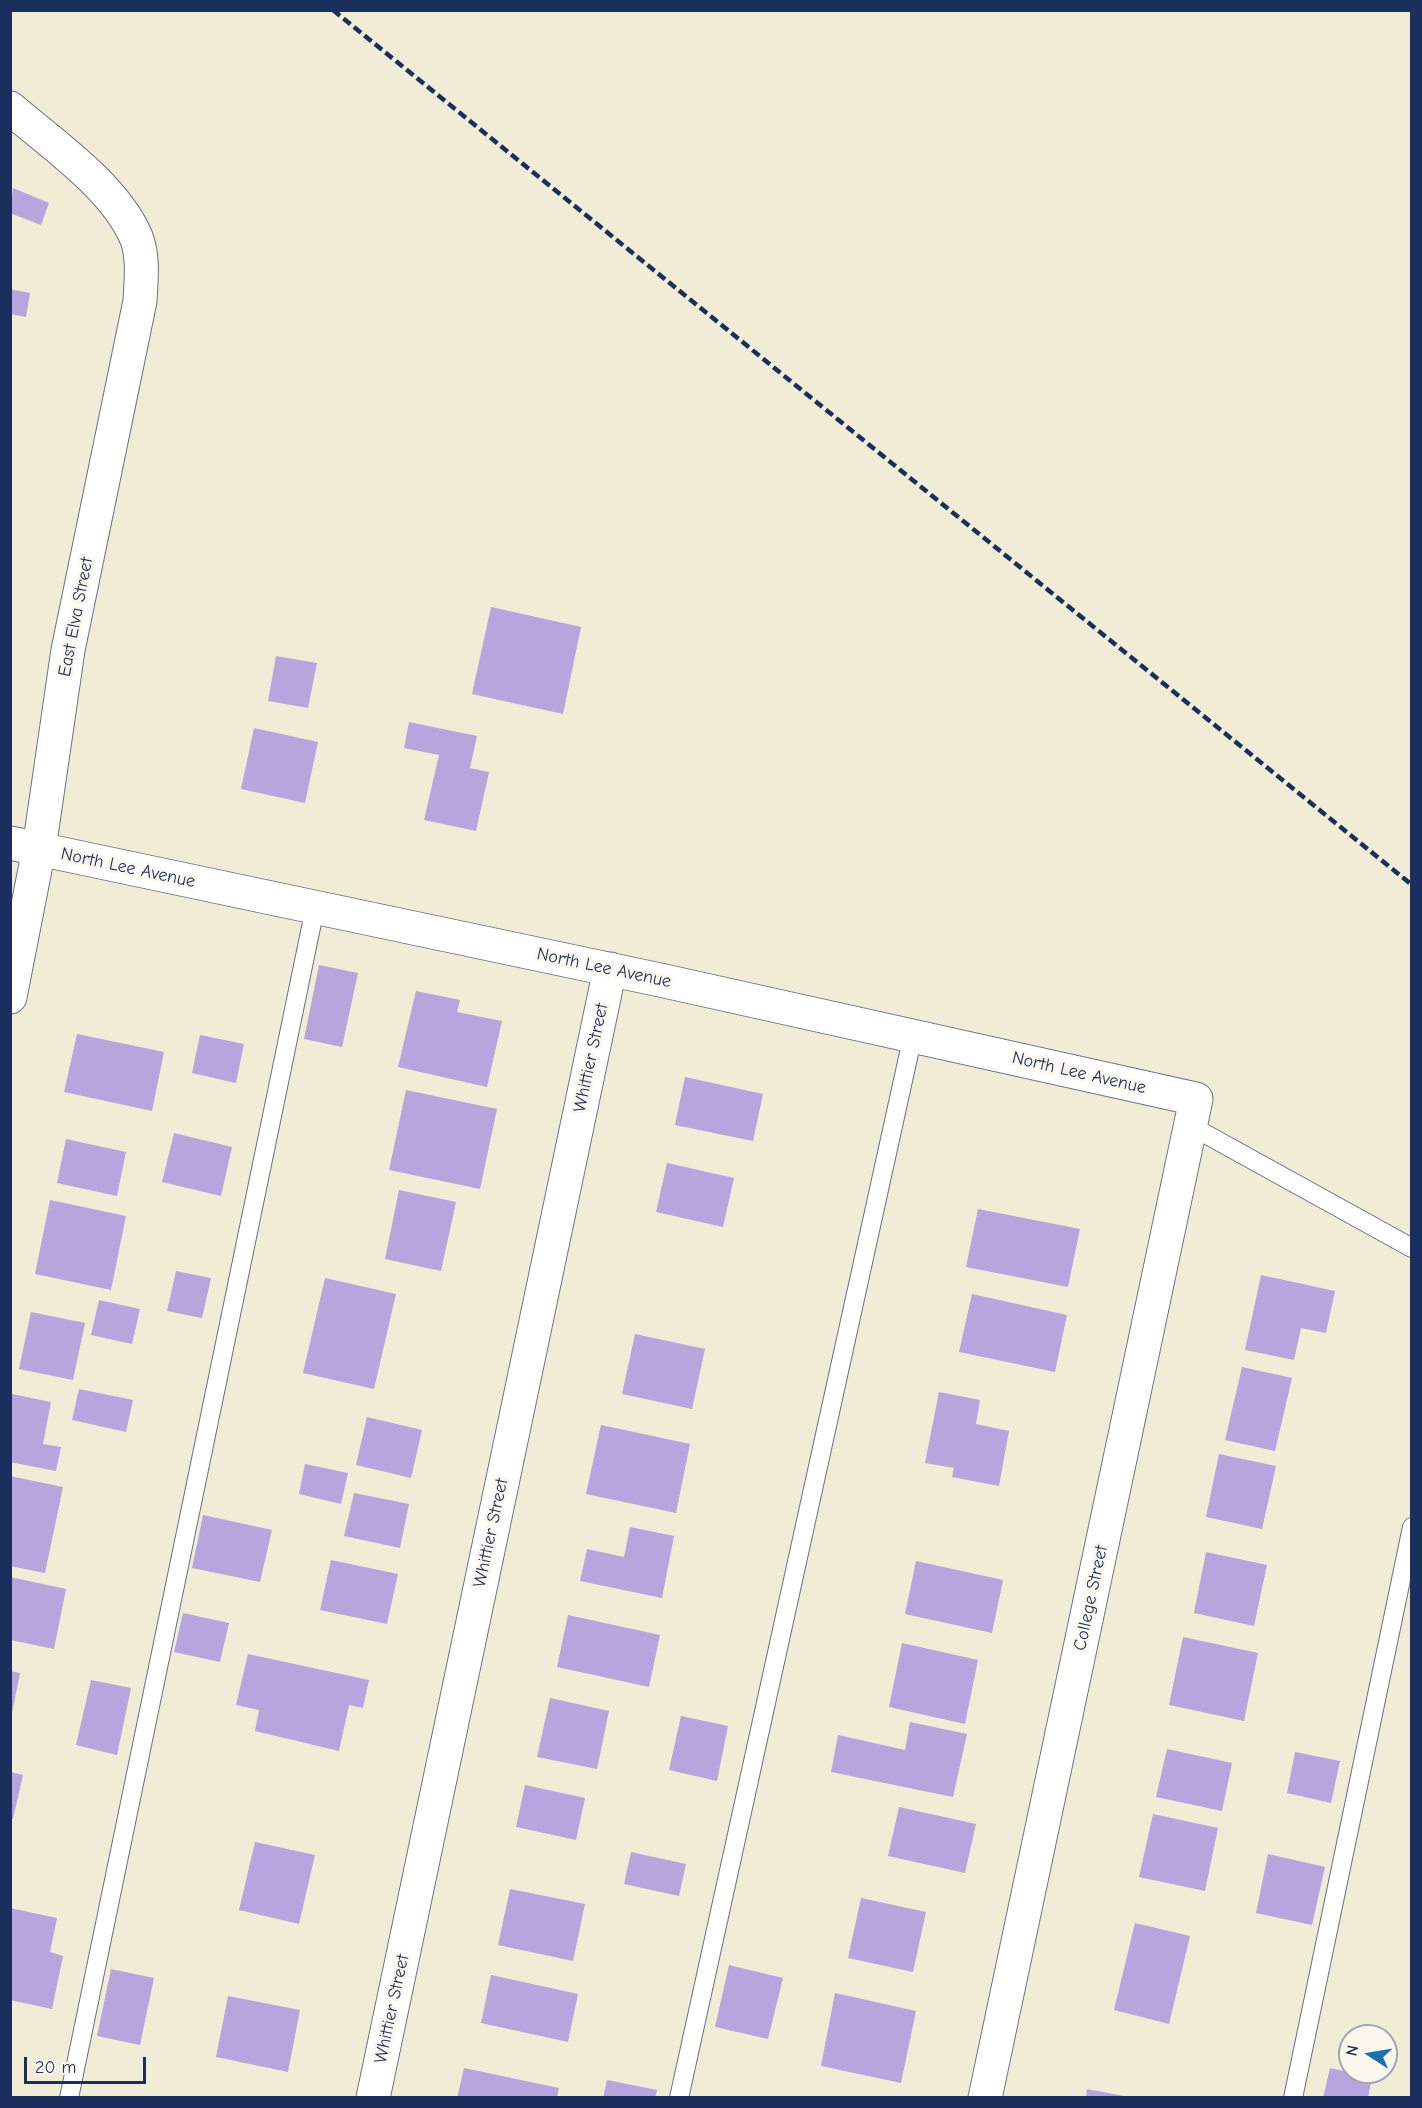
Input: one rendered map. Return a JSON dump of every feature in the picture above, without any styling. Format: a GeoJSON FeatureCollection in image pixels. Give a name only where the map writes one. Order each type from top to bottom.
{"type":"FeatureCollection","features":[{"type":"Feature","properties":{"kind":"street","name":"East Elva Street"},"geometry":{"type":"LineString","coordinates":[[10,108],[110,196],[136,237],[141,263],[141,301],[69,650],[25,846],[10,997]]}},
{"type":"Feature","properties":{"kind":"street","name":"North Lee Avenue"},"geometry":{"type":"LineString","coordinates":[[25,846],[913,1035],[1194,1112]]}},
{"type":"Feature","properties":{"kind":"street","name":"Whittier Street"},"geometry":{"type":"LineString","coordinates":[[373,2097],[609,969]]}},
{"type":"Feature","properties":{"kind":"street","name":"College Street"},"geometry":{"type":"LineString","coordinates":[[985,2097],[1194,1112]]}},
{"type":"Feature","properties":{"kind":"lane"},"geometry":{"type":"LineString","coordinates":[[69,2097],[315,908]]}},
{"type":"Feature","properties":{"kind":"lane"},"geometry":{"type":"LineString","coordinates":[[679,2097],[913,1035]]}},
{"type":"Feature","properties":{"kind":"lane"},"geometry":{"type":"LineString","coordinates":[[1194,1112],[1412,1248]]}},
{"type":"Feature","properties":{"kind":"lane"},"geometry":{"type":"LineString","coordinates":[[1293,2097],[1412,1527]]}},
{"type":"Feature","properties":{"kind":"building"},"geometry":{"type":"Polygon","coordinates":[[[13,188],[49,203],[41,225],[10,213],[13,188]]]}},
{"type":"Feature","properties":{"kind":"building"},"geometry":{"type":"Polygon","coordinates":[[[10,289],[30,293],[26,317],[10,314],[10,289]]]}},
{"type":"Feature","properties":{"kind":"building"},"geometry":{"type":"Polygon","coordinates":[[[491,607],[581,627],[563,714],[472,694],[491,607]]]}},
{"type":"Feature","properties":{"kind":"building"},"geometry":{"type":"Polygon","coordinates":[[[276,656],[317,663],[308,708],[268,701],[276,656]]]}},
{"type":"Feature","properties":{"kind":"building"},"geometry":{"type":"Polygon","coordinates":[[[409,722],[477,736],[470,768],[489,772],[476,831],[424,820],[439,755],[404,748],[409,722]]]}},
{"type":"Feature","properties":{"kind":"building"},"geometry":{"type":"Polygon","coordinates":[[[254,728],[318,742],[305,803],[241,789],[254,728]]]}},
{"type":"Feature","properties":{"kind":"building"},"geometry":{"type":"Polygon","coordinates":[[[319,965],[358,973],[342,1047],[304,1039],[319,965]]]}},
{"type":"Feature","properties":{"kind":"building"},"geometry":{"type":"Polygon","coordinates":[[[416,991],[460,1000],[457,1012],[502,1021],[487,1087],[398,1067],[416,991]]]}},
{"type":"Feature","properties":{"kind":"building"},"geometry":{"type":"Polygon","coordinates":[[[77,1034],[164,1052],[152,1111],[64,1092],[77,1034]]]}},
{"type":"Feature","properties":{"kind":"building"},"geometry":{"type":"Polygon","coordinates":[[[200,1035],[244,1044],[236,1083],[192,1073],[200,1035]]]}},
{"type":"Feature","properties":{"kind":"building"},"geometry":{"type":"Polygon","coordinates":[[[685,1077],[763,1094],[753,1141],[675,1125],[685,1077]]]}},
{"type":"Feature","properties":{"kind":"building"},"geometry":{"type":"Polygon","coordinates":[[[406,1090],[497,1109],[480,1189],[389,1170],[406,1090]]]}},
{"type":"Feature","properties":{"kind":"building"},"geometry":{"type":"Polygon","coordinates":[[[174,1133],[232,1147],[221,1196],[162,1182],[174,1133]]]}},
{"type":"Feature","properties":{"kind":"building"},"geometry":{"type":"Polygon","coordinates":[[[66,1139],[126,1152],[117,1196],[57,1183],[66,1139]]]}},
{"type":"Feature","properties":{"kind":"building"},"geometry":{"type":"Polygon","coordinates":[[[667,1163],[734,1178],[723,1227],[656,1212],[667,1163]]]}},
{"type":"Feature","properties":{"kind":"building"},"geometry":{"type":"Polygon","coordinates":[[[399,1190],[456,1202],[441,1271],[385,1259],[399,1190]]]}},
{"type":"Feature","properties":{"kind":"building"},"geometry":{"type":"Polygon","coordinates":[[[50,1200],[126,1216],[111,1290],[35,1274],[50,1200]]]}},
{"type":"Feature","properties":{"kind":"building"},"geometry":{"type":"Polygon","coordinates":[[[978,1209],[1080,1229],[1068,1287],[966,1267],[978,1209]]]}},
{"type":"Feature","properties":{"kind":"building"},"geometry":{"type":"Polygon","coordinates":[[[176,1271],[211,1278],[202,1318],[167,1311],[176,1271]]]}},
{"type":"Feature","properties":{"kind":"building"},"geometry":{"type":"Polygon","coordinates":[[[1261,1275],[1335,1291],[1326,1333],[1301,1328],[1294,1360],[1245,1350],[1261,1275]]]}},
{"type":"Feature","properties":{"kind":"building"},"geometry":{"type":"Polygon","coordinates":[[[325,1278],[396,1294],[374,1389],[303,1373],[325,1278]]]}},
{"type":"Feature","properties":{"kind":"building"},"geometry":{"type":"Polygon","coordinates":[[[972,1294],[1067,1315],[1055,1372],[959,1352],[972,1294]]]}},
{"type":"Feature","properties":{"kind":"building"},"geometry":{"type":"Polygon","coordinates":[[[99,1300],[140,1309],[132,1344],[91,1335],[99,1300]]]}},
{"type":"Feature","properties":{"kind":"building"},"geometry":{"type":"Polygon","coordinates":[[[31,1312],[85,1323],[73,1380],[19,1369],[31,1312]]]}},
{"type":"Feature","properties":{"kind":"building"},"geometry":{"type":"Polygon","coordinates":[[[635,1334],[705,1349],[692,1409],[622,1394],[635,1334]]]}},
{"type":"Feature","properties":{"kind":"building"},"geometry":{"type":"Polygon","coordinates":[[[1242,1367],[1292,1378],[1275,1451],[1225,1440],[1242,1367]]]}},
{"type":"Feature","properties":{"kind":"building"},"geometry":{"type":"Polygon","coordinates":[[[79,1389],[133,1400],[126,1432],[72,1420],[79,1389]]]}},
{"type":"Feature","properties":{"kind":"building"},"geometry":{"type":"Polygon","coordinates":[[[939,1392],[980,1400],[976,1424],[1009,1431],[999,1486],[952,1477],[954,1468],[925,1463],[939,1392]]]}},
{"type":"Feature","properties":{"kind":"building"},"geometry":{"type":"Polygon","coordinates":[[[12,1394],[51,1402],[43,1444],[61,1447],[56,1471],[10,1462],[12,1394]]]}},
{"type":"Feature","properties":{"kind":"building"},"geometry":{"type":"Polygon","coordinates":[[[367,1417],[422,1430],[411,1478],[356,1465],[367,1417]]]}},
{"type":"Feature","properties":{"kind":"building"},"geometry":{"type":"Polygon","coordinates":[[[601,1425],[690,1444],[676,1513],[586,1494],[601,1425]]]}},
{"type":"Feature","properties":{"kind":"building"},"geometry":{"type":"Polygon","coordinates":[[[1219,1454],[1276,1466],[1262,1529],[1206,1517],[1219,1454]]]}},
{"type":"Feature","properties":{"kind":"building"},"geometry":{"type":"Polygon","coordinates":[[[305,1464],[348,1473],[341,1504],[299,1494],[305,1464]]]}},
{"type":"Feature","properties":{"kind":"building"},"geometry":{"type":"Polygon","coordinates":[[[10,1476],[63,1487],[45,1573],[10,1566],[10,1476]]]}},
{"type":"Feature","properties":{"kind":"building"},"geometry":{"type":"Polygon","coordinates":[[[354,1493],[409,1504],[400,1548],[344,1536],[354,1493]]]}},
{"type":"Feature","properties":{"kind":"building"},"geometry":{"type":"Polygon","coordinates":[[[203,1515],[272,1530],[260,1582],[192,1568],[203,1515]]]}},
{"type":"Feature","properties":{"kind":"building"},"geometry":{"type":"Polygon","coordinates":[[[630,1527],[674,1536],[662,1598],[580,1581],[587,1549],[624,1557],[630,1527]]]}},
{"type":"Feature","properties":{"kind":"building"},"geometry":{"type":"Polygon","coordinates":[[[1206,1552],[1267,1565],[1254,1626],[1194,1613],[1206,1552]]]}},
{"type":"Feature","properties":{"kind":"building"},"geometry":{"type":"Polygon","coordinates":[[[331,1560],[398,1574],[387,1624],[320,1610],[331,1560]]]}},
{"type":"Feature","properties":{"kind":"building"},"geometry":{"type":"Polygon","coordinates":[[[916,1561],[1003,1580],[992,1633],[905,1614],[916,1561]]]}},
{"type":"Feature","properties":{"kind":"building"},"geometry":{"type":"Polygon","coordinates":[[[10,1577],[66,1589],[54,1649],[10,1640],[10,1577]]]}},
{"type":"Feature","properties":{"kind":"building"},"geometry":{"type":"Polygon","coordinates":[[[183,1613],[229,1623],[220,1662],[174,1652],[183,1613]]]}},
{"type":"Feature","properties":{"kind":"building"},"geometry":{"type":"Polygon","coordinates":[[[568,1615],[660,1635],[649,1687],[557,1667],[568,1615]]]}},
{"type":"Feature","properties":{"kind":"building"},"geometry":{"type":"Polygon","coordinates":[[[1183,1637],[1258,1653],[1244,1721],[1169,1705],[1183,1637]]]}},
{"type":"Feature","properties":{"kind":"building"},"geometry":{"type":"Polygon","coordinates":[[[902,1643],[978,1660],[965,1724],[889,1707],[902,1643]]]}},
{"type":"Feature","properties":{"kind":"building"},"geometry":{"type":"Polygon","coordinates":[[[248,1654],[369,1680],[363,1708],[349,1705],[339,1751],[255,1731],[259,1710],[236,1705],[248,1654]]]}},
{"type":"Feature","properties":{"kind":"building"},"geometry":{"type":"Polygon","coordinates":[[[10,1671],[20,1673],[12,1713],[10,1713],[10,1671]]]}},
{"type":"Feature","properties":{"kind":"building"},"geometry":{"type":"Polygon","coordinates":[[[91,1680],[131,1688],[117,1755],[76,1745],[91,1680]]]}},
{"type":"Feature","properties":{"kind":"building"},"geometry":{"type":"Polygon","coordinates":[[[550,1698],[609,1711],[597,1769],[537,1757],[550,1698]]]}},
{"type":"Feature","properties":{"kind":"building"},"geometry":{"type":"Polygon","coordinates":[[[681,1716],[728,1726],[717,1781],[669,1770],[681,1716]]]}},
{"type":"Feature","properties":{"kind":"building"},"geometry":{"type":"Polygon","coordinates":[[[910,1722],[967,1734],[953,1797],[831,1772],[838,1735],[905,1750],[910,1722]]]}},
{"type":"Feature","properties":{"kind":"building"},"geometry":{"type":"Polygon","coordinates":[[[1167,1749],[1232,1763],[1222,1811],[1156,1797],[1167,1749]]]}},
{"type":"Feature","properties":{"kind":"building"},"geometry":{"type":"Polygon","coordinates":[[[1295,1752],[1340,1761],[1331,1803],[1287,1793],[1295,1752]]]}},
{"type":"Feature","properties":{"kind":"building"},"geometry":{"type":"Polygon","coordinates":[[[10,1772],[23,1775],[13,1819],[10,1818],[10,1772]]]}},
{"type":"Feature","properties":{"kind":"building"},"geometry":{"type":"Polygon","coordinates":[[[525,1785],[585,1798],[576,1840],[516,1827],[525,1785]]]}},
{"type":"Feature","properties":{"kind":"building"},"geometry":{"type":"Polygon","coordinates":[[[899,1807],[976,1824],[965,1873],[888,1856],[899,1807]]]}},
{"type":"Feature","properties":{"kind":"building"},"geometry":{"type":"Polygon","coordinates":[[[1153,1814],[1218,1828],[1205,1891],[1139,1877],[1153,1814]]]}},
{"type":"Feature","properties":{"kind":"building"},"geometry":{"type":"Polygon","coordinates":[[[255,1842],[315,1855],[299,1924],[239,1910],[255,1842]]]}},
{"type":"Feature","properties":{"kind":"building"},"geometry":{"type":"Polygon","coordinates":[[[631,1852],[686,1864],[679,1896],[624,1884],[631,1852]]]}},
{"type":"Feature","properties":{"kind":"building"},"geometry":{"type":"Polygon","coordinates":[[[1268,1854],[1325,1867],[1312,1925],[1256,1913],[1268,1854]]]}},
{"type":"Feature","properties":{"kind":"building"},"geometry":{"type":"Polygon","coordinates":[[[510,1889],[585,1904],[573,1961],[498,1945],[510,1889]]]}},
{"type":"Feature","properties":{"kind":"building"},"geometry":{"type":"Polygon","coordinates":[[[861,1898],[926,1912],[913,1972],[848,1958],[861,1898]]]}},
{"type":"Feature","properties":{"kind":"building"},"geometry":{"type":"Polygon","coordinates":[[[10,1908],[57,1918],[50,1952],[63,1956],[52,2009],[10,2000],[10,1908]]]}},
{"type":"Feature","properties":{"kind":"building"},"geometry":{"type":"Polygon","coordinates":[[[1135,1923],[1190,1936],[1169,2024],[1114,2010],[1135,1923]]]}},
{"type":"Feature","properties":{"kind":"building"},"geometry":{"type":"Polygon","coordinates":[[[729,1965],[783,1978],[768,2039],[715,2027],[729,1965]]]}},
{"type":"Feature","properties":{"kind":"building"},"geometry":{"type":"Polygon","coordinates":[[[111,1969],[154,1978],[140,2045],[97,2036],[111,1969]]]}},
{"type":"Feature","properties":{"kind":"building"},"geometry":{"type":"Polygon","coordinates":[[[491,1975],[578,1994],[568,2042],[481,2023],[491,1975]]]}},
{"type":"Feature","properties":{"kind":"building"},"geometry":{"type":"Polygon","coordinates":[[[835,1993],[916,2011],[901,2083],[821,2066],[835,1993]]]}},
{"type":"Feature","properties":{"kind":"building"},"geometry":{"type":"Polygon","coordinates":[[[228,1996],[300,2010],[288,2072],[216,2057],[228,1996]]]}},
{"type":"Feature","properties":{"kind":"building"},"geometry":{"type":"Polygon","coordinates":[[[464,2068],[559,2088],[557,2098],[457,2098],[464,2068]]]}},
{"type":"Feature","properties":{"kind":"building"},"geometry":{"type":"Polygon","coordinates":[[[1330,2068],[1338,2070],[1338,2084],[1371,2084],[1368,2098],[1323,2098],[1330,2068]]]}},
{"type":"Feature","properties":{"kind":"building"},"geometry":{"type":"Polygon","coordinates":[[[607,2080],[657,2090],[655,2098],[603,2098],[607,2080]]]}},
{"type":"Feature","properties":{"kind":"building"},"geometry":{"type":"Polygon","coordinates":[[[1087,2089],[1124,2096],[1124,2098],[1086,2098],[1087,2089]]]}},
{"type":"Feature","properties":{"kind":"railway"},"geometry":{"type":"LineString","coordinates":[[333,10],[1412,885]]}}]}
